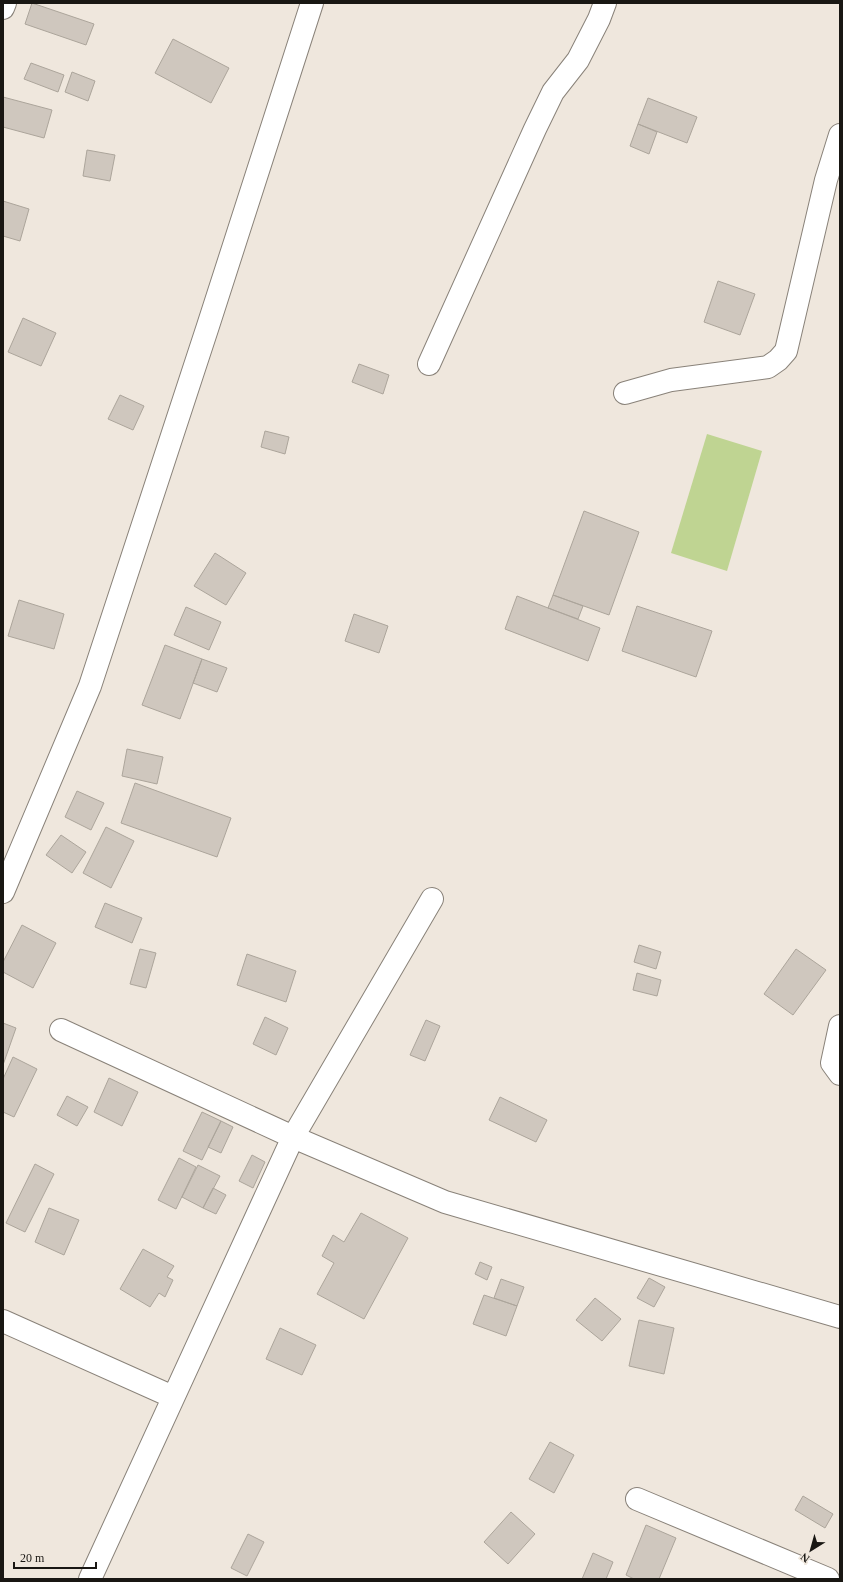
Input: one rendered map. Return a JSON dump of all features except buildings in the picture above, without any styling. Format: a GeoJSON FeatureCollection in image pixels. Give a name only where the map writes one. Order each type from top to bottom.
{"type":"FeatureCollection","features":[{"type":"Feature","properties":{"kind":"street"},"geometry":{"type":"LineString","coordinates":[[3,8],[5,3]]}},
{"type":"Feature","properties":{"kind":"street"},"geometry":{"type":"LineString","coordinates":[[3,892],[90,686],[312,3]]}},
{"type":"Feature","properties":{"kind":"street"},"geometry":{"type":"LineString","coordinates":[[429,364],[553,92],[578,60],[599,19],[605,3]]}},
{"type":"Feature","properties":{"kind":"street"},"geometry":{"type":"LineString","coordinates":[[625,393],[671,380],[768,367],[778,360],[786,351],[826,180],[840,135]]}},
{"type":"Feature","properties":{"kind":"street"},"geometry":{"type":"LineString","coordinates":[[90,1579],[293,1137],[432,899]]}},
{"type":"Feature","properties":{"kind":"street"},"geometry":{"type":"LineString","coordinates":[[840,1026],[832,1063],[840,1074]]}},
{"type":"Feature","properties":{"kind":"street"},"geometry":{"type":"LineString","coordinates":[[61,1030],[293,1137],[445,1202],[840,1317]]}},
{"type":"Feature","properties":{"kind":"street"},"geometry":{"type":"LineString","coordinates":[[3,1321],[173,1397]]}},
{"type":"Feature","properties":{"kind":"street"},"geometry":{"type":"LineString","coordinates":[[637,1499],[828,1579]]}},
{"type":"Feature","properties":{"kind":"green space"},"geometry":{"type":"Polygon","coordinates":[[[707,434],[762,451],[727,571],[671,553],[707,434]]]}}]}
